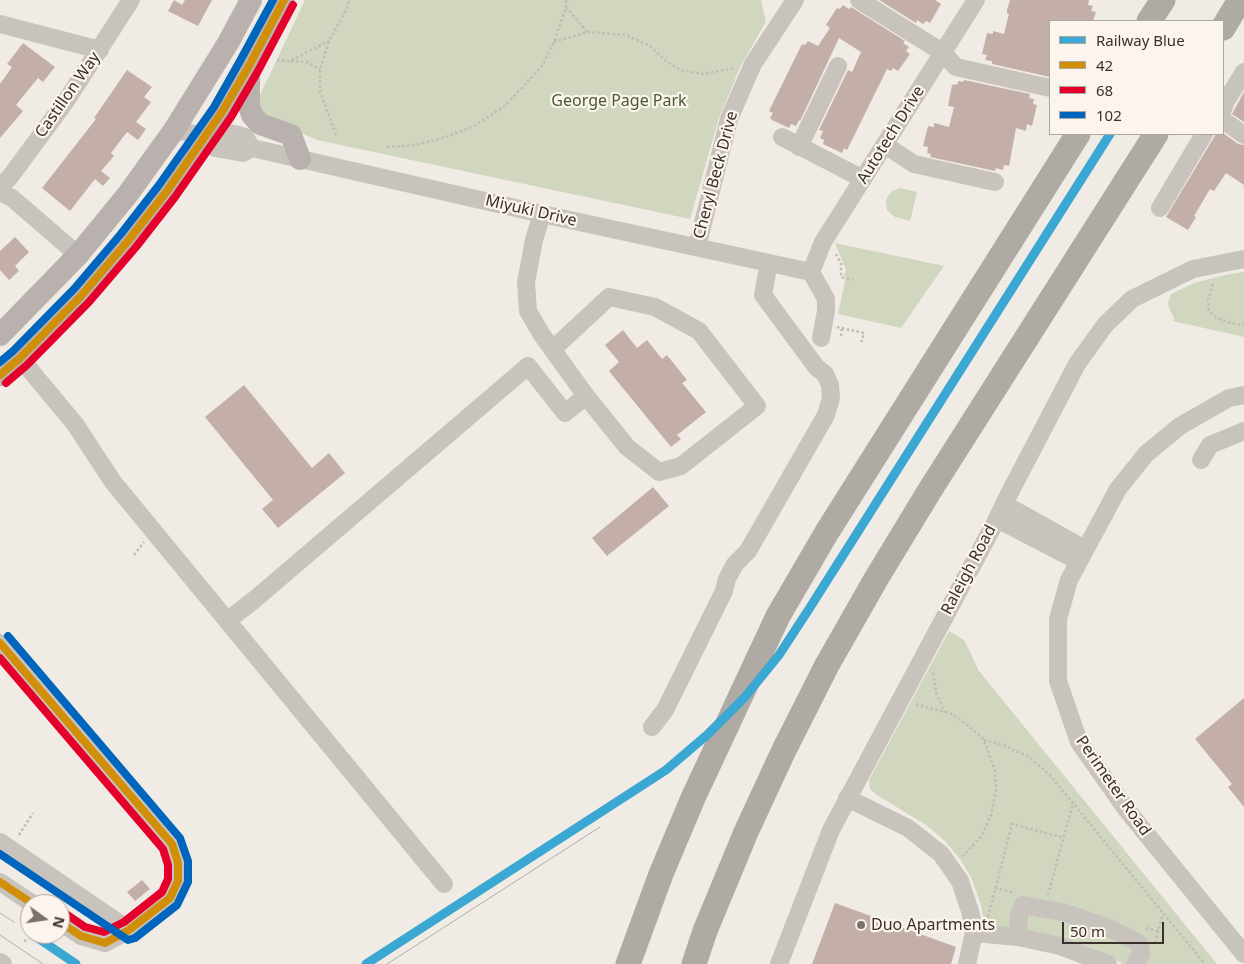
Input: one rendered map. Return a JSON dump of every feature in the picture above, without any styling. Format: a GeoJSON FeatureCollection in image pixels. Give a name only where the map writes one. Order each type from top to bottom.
{"type":"FeatureCollection","features":[{"type":"Feature","properties":{"kind":"highway"},"geometry":{"type":"LineString","coordinates":[[1150,20],[1163,0]]}},
{"type":"Feature","properties":{"kind":"highway"},"geometry":{"type":"LineString","coordinates":[[1224,26],[1240,0]]}},
{"type":"Feature","properties":{"kind":"highway"},"geometry":{"type":"LineString","coordinates":[[628,964],[661,874],[702,777],[778,616],[827,532],[1077,135]]}},
{"type":"Feature","properties":{"kind":"highway"},"geometry":{"type":"LineString","coordinates":[[694,964],[705,931],[746,832],[784,750],[832,656],[930,490],[1155,135]]}},
{"type":"Feature","properties":{"kind":"main road"},"geometry":{"type":"LineString","coordinates":[[0,335],[78,255],[128,194],[174,130],[228,43],[251,0]]}},
{"type":"Feature","properties":{"kind":"main road"},"geometry":{"type":"LineString","coordinates":[[0,376],[81,296],[128,241],[167,191],[206,136],[249,66],[284,0]]}},
{"type":"Feature","properties":{"kind":"main road"},"geometry":{"type":"LineString","coordinates":[[249,66],[249,106],[252,115],[260,124],[291,135],[300,159]]}},
{"type":"Feature","properties":{"kind":"street","name":"Castillon Way"},"geometry":{"type":"LineString","coordinates":[[0,186],[10,177],[66,101],[131,0]]}},
{"type":"Feature","properties":{"kind":"street"},"geometry":{"type":"LineString","coordinates":[[860,0],[942,52],[956,67],[1049,88]]}},
{"type":"Feature","properties":{"kind":"street","name":"Autotech Drive"},"geometry":{"type":"LineString","coordinates":[[811,272],[822,242],[976,0]]}},
{"type":"Feature","properties":{"kind":"street","name":"Cheryl Beck Drive"},"geometry":{"type":"LineString","coordinates":[[697,247],[728,119],[753,64],[788,3]]}},
{"type":"Feature","properties":{"kind":"street"},"geometry":{"type":"LineString","coordinates":[[0,24],[100,50]]}},
{"type":"Feature","properties":{"kind":"street"},"geometry":{"type":"LineString","coordinates":[[800,147],[838,66]]}},
{"type":"Feature","properties":{"kind":"street"},"geometry":{"type":"LineString","coordinates":[[1224,106],[1244,72]]}},
{"type":"Feature","properties":{"kind":"street"},"geometry":{"type":"LineString","coordinates":[[1224,121],[1244,134]]}},
{"type":"Feature","properties":{"kind":"street","name":"Miyuki Drive"},"geometry":{"type":"LineString","coordinates":[[174,130],[206,136],[219,132],[234,134],[245,137],[252,148],[542,214],[811,272]]}},
{"type":"Feature","properties":{"kind":"street"},"geometry":{"type":"LineString","coordinates":[[1160,208],[1203,135]]}},
{"type":"Feature","properties":{"kind":"street"},"geometry":{"type":"LineString","coordinates":[[782,137],[863,179]]}},
{"type":"Feature","properties":{"kind":"street"},"geometry":{"type":"LineString","coordinates":[[885,145],[914,164],[995,182]]}},
{"type":"Feature","properties":{"kind":"street"},"geometry":{"type":"LineString","coordinates":[[0,192],[12,198],[78,255]]}},
{"type":"Feature","properties":{"kind":"street"},"geometry":{"type":"LineString","coordinates":[[542,214],[534,240],[526,282],[528,311],[542,335],[586,396],[627,446],[659,472],[681,466],[757,406],[699,331],[655,307],[609,297],[553,349]]}},
{"type":"Feature","properties":{"kind":"street","name":"Raleigh Road"},"geometry":{"type":"LineString","coordinates":[[779,964],[831,830],[1077,364],[1106,325],[1132,299],[1193,269],[1244,259]]}},
{"type":"Feature","properties":{"kind":"street"},"geometry":{"type":"LineString","coordinates":[[652,727],[665,710],[724,590],[727,578],[734,564],[748,552],[826,415],[831,398],[830,385],[824,374],[816,368],[763,295],[769,263]]}},
{"type":"Feature","properties":{"kind":"street"},"geometry":{"type":"LineString","coordinates":[[811,272],[826,299],[822,331]]}},
{"type":"Feature","properties":{"kind":"street"},"geometry":{"type":"LineString","coordinates":[[20,358],[75,424],[113,482],[444,884]]}},
{"type":"Feature","properties":{"kind":"street"},"geometry":{"type":"LineString","coordinates":[[228,620],[254,600],[528,366],[565,413],[586,396]]}},
{"type":"Feature","properties":{"kind":"street"},"geometry":{"type":"LineString","coordinates":[[1000,512],[1081,555],[1118,489],[1146,454],[1180,426],[1229,398],[1244,395]]}},
{"type":"Feature","properties":{"kind":"street"},"geometry":{"type":"LineString","coordinates":[[1202,460],[1210,445],[1244,431]]}},
{"type":"Feature","properties":{"kind":"street","name":"Perimeter Road"},"geometry":{"type":"LineString","coordinates":[[1081,555],[1069,580],[1058,619],[1058,681],[1079,742],[1126,809],[1244,954]]}},
{"type":"Feature","properties":{"kind":"street"},"geometry":{"type":"LineString","coordinates":[[0,643],[6,662],[77,735],[172,844],[178,863],[178,881],[170,898],[129,930],[105,943],[81,936],[70,929]]}},
{"type":"Feature","properties":{"kind":"street"},"geometry":{"type":"LineString","coordinates":[[847,798],[908,828],[941,854],[960,881],[971,914],[974,933],[967,964]]}},
{"type":"Feature","properties":{"kind":"street"},"geometry":{"type":"LineString","coordinates":[[0,842],[129,930]]}},
{"type":"Feature","properties":{"kind":"street"},"geometry":{"type":"LineString","coordinates":[[0,882],[20,895]]}},
{"type":"Feature","properties":{"kind":"street"},"geometry":{"type":"LineString","coordinates":[[1018,937],[1019,916],[1023,905],[1066,914],[1109,928],[1137,942],[1140,945],[1141,954],[1135,964]]}},
{"type":"Feature","properties":{"kind":"street"},"geometry":{"type":"LineString","coordinates":[[974,933],[1018,937],[1060,946],[1108,964]]}},
{"type":"Feature","properties":{"kind":"path"},"geometry":{"type":"LineString","coordinates":[[336,135],[320,91],[320,70],[329,42],[347,8],[349,0]]}},
{"type":"Feature","properties":{"kind":"path"},"geometry":{"type":"LineString","coordinates":[[387,147],[416,145],[449,136],[474,126],[506,105],[542,66],[554,42],[566,7],[566,0]]}},
{"type":"Feature","properties":{"kind":"path"},"geometry":{"type":"LineString","coordinates":[[566,7],[587,32]]}},
{"type":"Feature","properties":{"kind":"path"},"geometry":{"type":"LineString","coordinates":[[554,42],[587,32],[626,35],[650,46],[667,62],[680,70],[703,74],[736,67]]}},
{"type":"Feature","properties":{"kind":"path"},"geometry":{"type":"LineString","coordinates":[[290,61],[329,42]]}},
{"type":"Feature","properties":{"kind":"path"},"geometry":{"type":"LineString","coordinates":[[277,60],[308,62],[320,70]]}},
{"type":"Feature","properties":{"kind":"path"},"geometry":{"type":"LineString","coordinates":[[834,251],[841,264],[841,277],[853,280]]}},
{"type":"Feature","properties":{"kind":"path"},"geometry":{"type":"LineString","coordinates":[[1213,284],[1208,300],[1209,311],[1217,318],[1244,325]]}},
{"type":"Feature","properties":{"kind":"path"},"geometry":{"type":"LineString","coordinates":[[822,331],[842,328],[864,334],[862,341],[860,341]]}},
{"type":"Feature","properties":{"kind":"path"},"geometry":{"type":"LineString","coordinates":[[841,336],[842,328]]}},
{"type":"Feature","properties":{"kind":"path"},"geometry":{"type":"LineString","coordinates":[[933,672],[936,693],[945,712]]}},
{"type":"Feature","properties":{"kind":"path"},"geometry":{"type":"LineString","coordinates":[[916,704],[952,714],[984,740],[1003,745],[1027,756],[1049,774],[1205,964]]}},
{"type":"Feature","properties":{"kind":"path"},"geometry":{"type":"LineString","coordinates":[[962,856],[982,837],[991,815],[996,791],[995,771],[984,740]]}},
{"type":"Feature","properties":{"kind":"path"},"geometry":{"type":"LineString","coordinates":[[1046,902],[1073,803]]}},
{"type":"Feature","properties":{"kind":"path"},"geometry":{"type":"LineString","coordinates":[[19,835],[33,814]]}},
{"type":"Feature","properties":{"kind":"path"},"geometry":{"type":"LineString","coordinates":[[988,918],[1012,824],[1064,838]]}},
{"type":"Feature","properties":{"kind":"path"},"geometry":{"type":"LineString","coordinates":[[1154,948],[1163,913]]}},
{"type":"Feature","properties":{"kind":"green space","name":"George Page Park"},"geometry":{"type":"Polygon","coordinates":[[[305,0],[761,0],[766,22],[741,65],[719,118],[690,219],[317,140],[252,112],[305,0]]]}},
{"type":"Feature","properties":{"kind":"green space"},"geometry":{"type":"Polygon","coordinates":[[[900,188],[917,192],[910,221],[895,217],[887,210],[886,200],[888,196],[891,192],[900,188]]]}},
{"type":"Feature","properties":{"kind":"green space"},"geometry":{"type":"Polygon","coordinates":[[[835,243],[944,266],[901,328],[838,314],[846,270],[835,243]]]}},
{"type":"Feature","properties":{"kind":"green space"},"geometry":{"type":"Polygon","coordinates":[[[1244,272],[1244,337],[1173,321],[1174,318],[1168,302],[1171,294],[1194,283],[1244,272]]]}},
{"type":"Feature","properties":{"kind":"green space"},"geometry":{"type":"Polygon","coordinates":[[[949,631],[964,640],[979,671],[1217,964],[1123,964],[1092,948],[1066,939],[988,924],[983,918],[981,905],[971,877],[960,859],[945,841],[926,825],[870,789],[869,780],[949,631]]]}},
{"type":"Feature","properties":{"kind":"building"},"geometry":{"type":"Polygon","coordinates":[[[174,0],[182,5],[185,0],[212,0],[198,26],[168,11],[174,0]]]}},
{"type":"Feature","properties":{"kind":"building"},"geometry":{"type":"Polygon","coordinates":[[[879,0],[935,0],[941,4],[930,23],[926,21],[923,24],[917,20],[916,23],[879,0]]]}},
{"type":"Feature","properties":{"kind":"building"},"geometry":{"type":"Polygon","coordinates":[[[1010,0],[1089,0],[1088,5],[1093,6],[1091,11],[1096,12],[1093,20],[1049,20],[1049,77],[992,64],[992,61],[985,60],[987,55],[982,54],[987,33],[993,34],[993,31],[1004,34],[1009,14],[1007,10],[1010,0]]]}},
{"type":"Feature","properties":{"kind":"building"},"geometry":{"type":"Polygon","coordinates":[[[843,5],[849,9],[851,7],[905,41],[903,43],[909,47],[906,51],[910,54],[898,71],[893,68],[891,71],[887,69],[847,150],[844,148],[842,153],[823,144],[824,140],[820,138],[823,131],[819,130],[848,70],[852,72],[861,52],[839,38],[796,126],[791,124],[789,128],[772,120],[770,118],[773,113],[769,111],[802,44],[805,45],[808,41],[818,46],[830,28],[826,25],[837,8],[840,9],[843,5]]]}},
{"type":"Feature","properties":{"kind":"building"},"geometry":{"type":"Polygon","coordinates":[[[23,43],[55,67],[43,82],[38,78],[16,105],[23,111],[0,138],[0,84],[12,67],[7,64],[23,43]]]}},
{"type":"Feature","properties":{"kind":"building"},"geometry":{"type":"Polygon","coordinates":[[[127,70],[152,87],[144,97],[151,102],[136,122],[146,129],[138,140],[127,132],[111,153],[114,156],[101,171],[110,178],[103,186],[95,179],[70,211],[42,188],[96,119],[94,118],[127,70]]]}},
{"type":"Feature","properties":{"kind":"building"},"geometry":{"type":"Polygon","coordinates":[[[964,80],[1030,94],[1029,98],[1034,99],[1033,104],[1037,105],[1032,126],[1027,124],[1026,131],[1016,128],[1009,166],[1004,165],[1003,170],[996,168],[995,171],[930,157],[931,154],[927,153],[928,147],[923,146],[928,126],[934,127],[934,123],[949,127],[954,107],[948,106],[952,85],[964,80]]]}},
{"type":"Feature","properties":{"kind":"building"},"geometry":{"type":"Polygon","coordinates":[[[1244,92],[1244,122],[1232,114],[1244,92]]]}},
{"type":"Feature","properties":{"kind":"building"},"geometry":{"type":"Polygon","coordinates":[[[1224,134],[1238,144],[1244,145],[1244,185],[1226,173],[1214,191],[1210,189],[1188,230],[1166,217],[1215,135],[1224,134]]]}},
{"type":"Feature","properties":{"kind":"building"},"geometry":{"type":"Polygon","coordinates":[[[15,237],[29,252],[15,266],[19,271],[9,280],[0,270],[0,251],[15,237]]]}},
{"type":"Feature","properties":{"kind":"building"},"geometry":{"type":"Polygon","coordinates":[[[623,330],[637,348],[647,340],[662,359],[667,355],[687,380],[682,383],[706,412],[677,435],[681,439],[671,447],[609,371],[619,362],[605,345],[623,330]]]}},
{"type":"Feature","properties":{"kind":"building"},"geometry":{"type":"Polygon","coordinates":[[[244,385],[312,468],[329,453],[345,473],[278,528],[262,509],[273,500],[205,417],[244,385]]]}},
{"type":"Feature","properties":{"kind":"building"},"geometry":{"type":"Polygon","coordinates":[[[653,487],[669,506],[607,556],[592,538],[653,487]]]}},
{"type":"Feature","properties":{"kind":"building"},"geometry":{"type":"Polygon","coordinates":[[[1244,698],[1244,807],[1228,787],[1232,784],[1195,739],[1244,698]]]}},
{"type":"Feature","properties":{"kind":"building"},"geometry":{"type":"Polygon","coordinates":[[[142,880],[150,889],[135,901],[127,892],[142,880]]]}},
{"type":"Feature","properties":{"kind":"building","name":"Duo Apartments"},"geometry":{"type":"Polygon","coordinates":[[[835,903],[956,947],[951,964],[812,964],[835,903]]]}},
{"type":"Feature","properties":{"kind":"tram line"},"geometry":{"type":"LineString","coordinates":[[387,964],[600,827]]}},
{"type":"Feature","properties":{"kind":"tram line"},"geometry":{"type":"LineString","coordinates":[[0,913],[14,922]]}},
{"type":"Feature","properties":{"kind":"tram line"},"geometry":{"type":"LineString","coordinates":[[0,935],[43,964]]}},
{"type":"Feature","properties":{"kind":"rail line","name":"Blue"},"geometry":{"type":"LineString","coordinates":[[366,964],[666,770],[707,735],[745,697],[779,655],[809,609],[1109,135]]}},
{"type":"Feature","properties":{"kind":"rail line","name":"Blue"},"geometry":{"type":"LineString","coordinates":[[47,944],[76,964]]}},
{"type":"Feature","properties":{"kind":"transit line","name":"102"},"geometry":{"type":"LineString","coordinates":[[0,362],[74,289],[159,185],[214,107],[273,0]]}},
{"type":"Feature","properties":{"kind":"transit line","name":"42"},"geometry":{"type":"LineString","coordinates":[[0,375],[20,358],[81,296],[128,241],[167,191],[222,112],[284,0]]}},
{"type":"Feature","properties":{"kind":"transit line","name":"68"},"geometry":{"type":"LineString","coordinates":[[6,383],[27,365],[89,302],[136,247],[175,197],[231,117],[293,5]]}},
{"type":"Feature","properties":{"kind":"transit line","name":"102"},"geometry":{"type":"LineString","coordinates":[[0,854],[128,940],[135,938],[177,905],[188,882],[188,861],[180,838],[8,636]]}},
{"type":"Feature","properties":{"kind":"transit line","name":"42"},"geometry":{"type":"LineString","coordinates":[[0,643],[172,844],[178,863],[178,881],[170,898],[129,930],[105,943],[81,936],[70,929]]}},
{"type":"Feature","properties":{"kind":"transit line","name":"68"},"geometry":{"type":"LineString","coordinates":[[0,658],[163,849],[168,865],[168,879],[162,892],[124,922],[104,932],[85,927],[70,917]]}},
{"type":"Feature","properties":{"kind":"transit line","name":"42"},"geometry":{"type":"LineString","coordinates":[[0,882],[20,895]]}},
{"type":"Feature","properties":{"kind":"place","name":"Duo Apartments"},"geometry":{"type":"Point","coordinates":[861,925]}}]}
